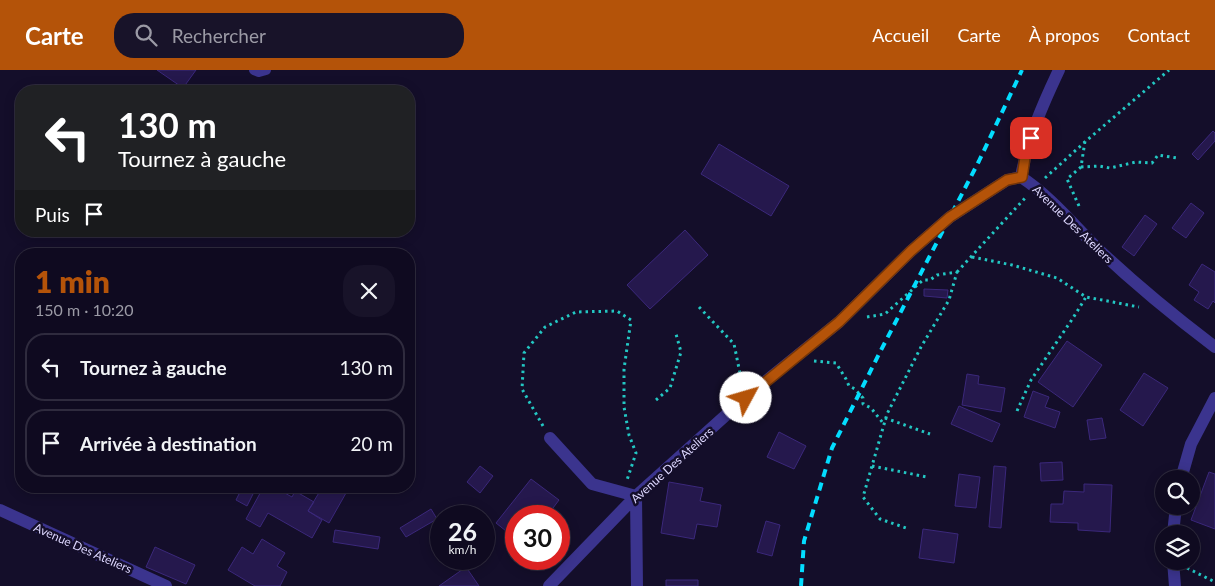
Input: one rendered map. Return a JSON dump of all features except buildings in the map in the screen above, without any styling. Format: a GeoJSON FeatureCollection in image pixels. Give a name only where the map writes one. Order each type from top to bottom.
{"type":"FeatureCollection","features":[{"type":"Feature","properties":{"kind":"street"},"geometry":{"type":"LineString","coordinates":[[1022,177],[1026,151],[1040,111],[1059,70]]}},
{"type":"Feature","properties":{"kind":"street","name":"Avenue Des Ateliers"},"geometry":{"type":"LineString","coordinates":[[555,584],[636,496],[746,398],[839,322],[911,251],[950,217],[1007,180],[1022,177],[1036,186],[1105,255],[1169,312],[1215,347]]}},
{"type":"Feature","properties":{"kind":"street"},"geometry":{"type":"LineString","coordinates":[[1184,470],[1191,444],[1215,398]]}},
{"type":"Feature","properties":{"kind":"street"},"geometry":{"type":"LineString","coordinates":[[550,438],[592,484],[636,496],[637,586]]}},
{"type":"Feature","properties":{"kind":"street","name":"Avenue Des Ateliers"},"geometry":{"type":"LineString","coordinates":[[0,510],[166,586]]}},
{"type":"Feature","properties":{"kind":"street"},"geometry":{"type":"LineString","coordinates":[[1174,570],[1175,586]]}},
{"type":"Feature","properties":{"kind":"lane"},"geometry":{"type":"LineString","coordinates":[[254,70],[260,72],[266,70]]}},
{"type":"Feature","properties":{"kind":"path"},"geometry":{"type":"LineString","coordinates":[[909,529],[880,519],[863,496],[885,418],[921,347],[949,300],[957,272],[1036,186],[1169,70]]}},
{"type":"Feature","properties":{"kind":"path"},"geometry":{"type":"LineString","coordinates":[[1081,167],[1086,141]]}},
{"type":"Feature","properties":{"kind":"path"},"geometry":{"type":"LineString","coordinates":[[1082,214],[1067,179],[1081,167],[1099,166],[1110,168],[1136,162],[1152,163],[1158,155],[1178,158]]}},
{"type":"Feature","properties":{"kind":"path"},"geometry":{"type":"LineString","coordinates":[[971,257],[1012,265],[1057,278],[1086,297],[1141,307]]}},
{"type":"Feature","properties":{"kind":"path"},"geometry":{"type":"LineString","coordinates":[[839,322],[885,314],[923,280],[930,280],[938,275],[957,272]]}},
{"type":"Feature","properties":{"kind":"path"},"geometry":{"type":"LineString","coordinates":[[1017,411],[1031,380],[1074,318],[1086,297]]}},
{"type":"Feature","properties":{"kind":"path"},"geometry":{"type":"LineString","coordinates":[[699,308],[734,344],[746,398]]}},
{"type":"Feature","properties":{"kind":"path"},"geometry":{"type":"LineString","coordinates":[[550,438],[522,389],[524,353],[544,327],[576,312],[617,311],[631,320],[624,370],[624,407],[629,435],[636,453],[626,482]]}},
{"type":"Feature","properties":{"kind":"path"},"geometry":{"type":"LineString","coordinates":[[656,400],[670,388],[681,352],[676,334]]}},
{"type":"Feature","properties":{"kind":"path"},"geometry":{"type":"LineString","coordinates":[[794,359],[836,363],[849,386],[855,389],[863,398],[863,404],[871,408],[884,424]]}},
{"type":"Feature","properties":{"kind":"path"},"geometry":{"type":"LineString","coordinates":[[885,418],[930,434]]}},
{"type":"Feature","properties":{"kind":"path"},"geometry":{"type":"LineString","coordinates":[[872,466],[927,477]]}},
{"type":"Feature","properties":{"kind":"path"},"geometry":{"type":"LineString","coordinates":[[1191,570],[1215,582]]}},
{"type":"Feature","properties":{"kind":"railway"},"geometry":{"type":"LineString","coordinates":[[801,586],[804,541],[832,448],[979,161],[1022,70]]}},
{"type":"Feature","properties":{"kind":"route"},"geometry":{"type":"LineString","coordinates":[[746,398],[839,322],[911,251],[950,217],[1007,180],[1022,177],[1026,151],[1031,138]]}}]}
